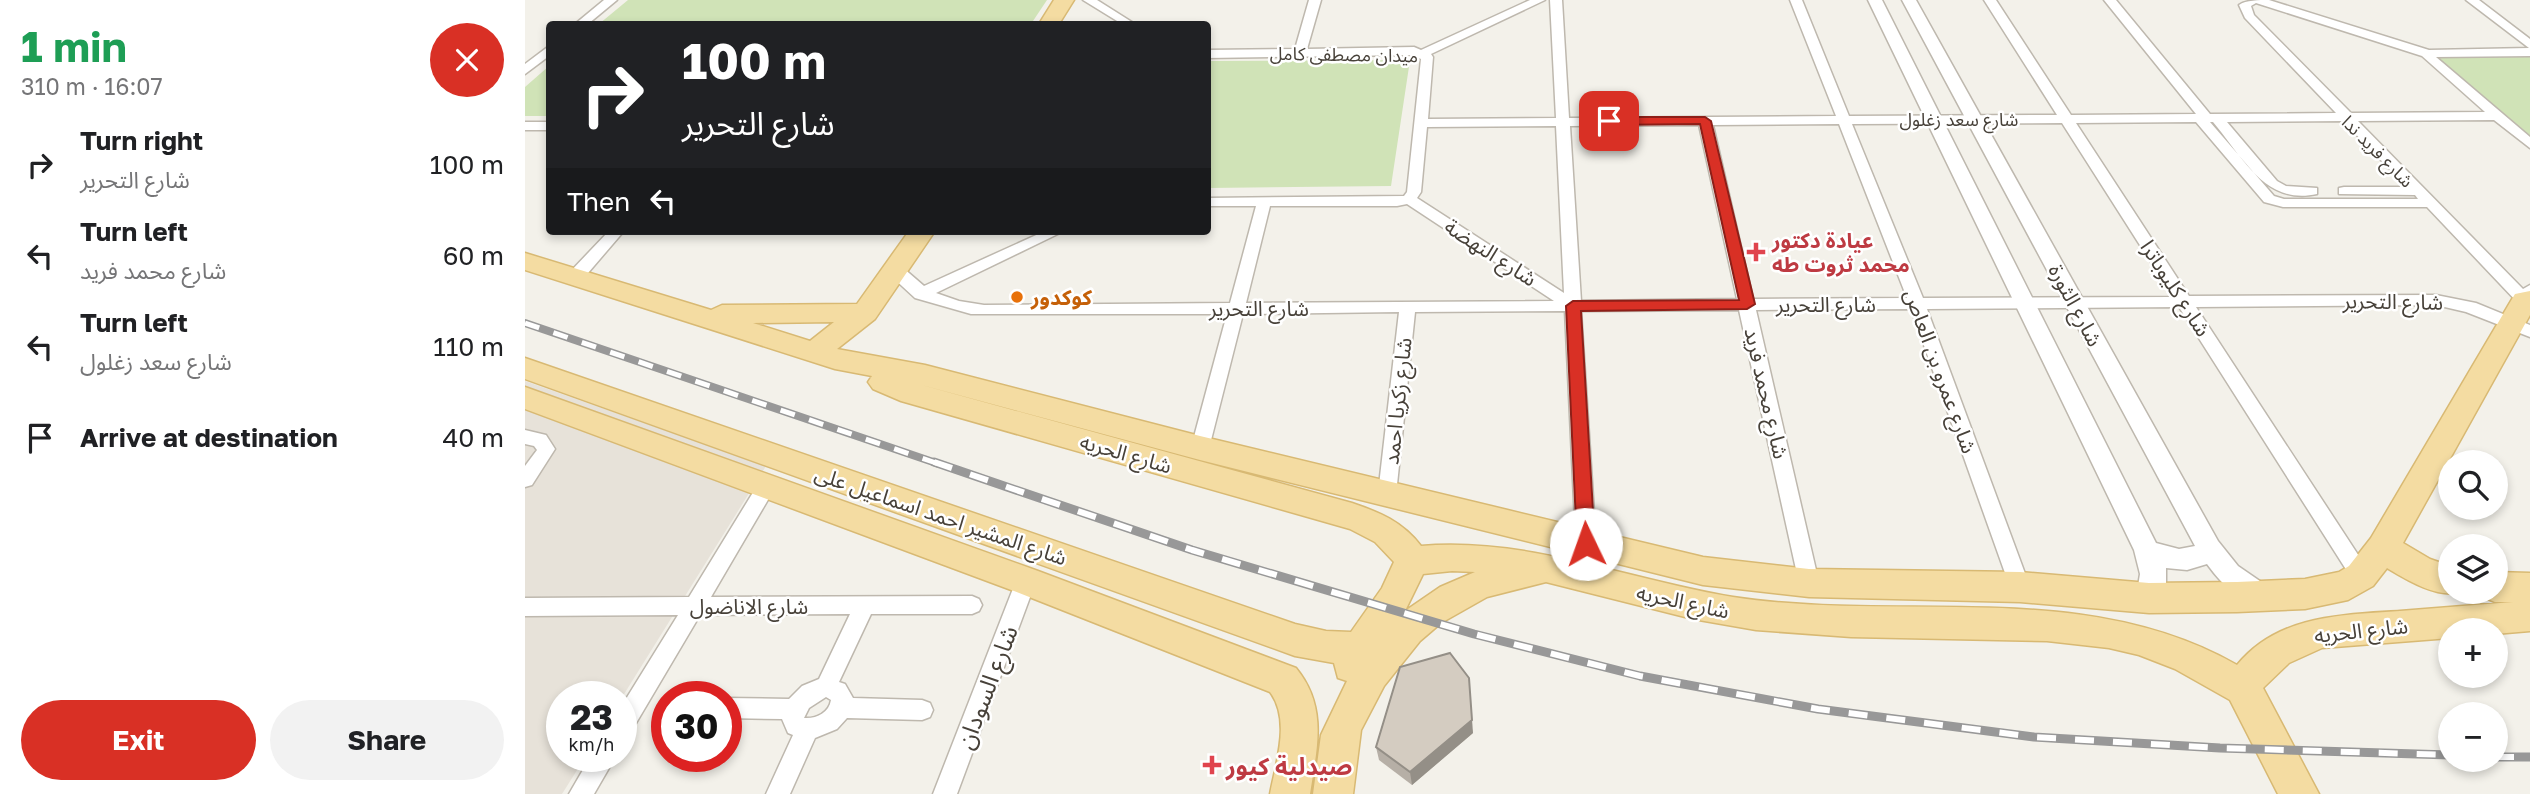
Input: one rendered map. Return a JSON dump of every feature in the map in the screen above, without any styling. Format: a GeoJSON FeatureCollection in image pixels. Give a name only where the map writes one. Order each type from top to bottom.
{"type":"FeatureCollection","features":[{"type":"Feature","properties":{"kind":"main road"},"geometry":{"type":"LineString","coordinates":[[1051,21],[1064,0]]}},
{"type":"Feature","properties":{"kind":"main road"},"geometry":{"type":"LineString","coordinates":[[814,352],[865,313],[919,235]]}},
{"type":"Feature","properties":{"kind":"main road","name":"شارع الحريه"},"geometry":{"type":"LineString","coordinates":[[525,261],[845,362],[926,375],[1200,448],[1586,544],[1703,570],[1809,583],[2020,587],[2148,598],[2261,596],[2330,590],[2348,585],[2361,576]]}},
{"type":"Feature","properties":{"kind":"main road"},"geometry":{"type":"LineString","coordinates":[[2361,576],[2383,548],[2525,309]]}},
{"type":"Feature","properties":{"kind":"main road"},"geometry":{"type":"LineString","coordinates":[[698,314],[865,313]]}},
{"type":"Feature","properties":{"kind":"main road","name":"شارع الحريه"},"geometry":{"type":"LineString","coordinates":[[845,362],[911,393],[1372,523],[1402,545],[1412,561],[1436,556],[1483,557],[1549,570],[1670,600],[1732,611],[1794,620],[2011,624],[2084,629],[2167,648],[2207,666],[2243,688],[2252,672],[2275,651],[2305,636],[2322,632],[2530,616]]}},
{"type":"Feature","properties":{"kind":"main road","name":"شارع المشير احمد اسماعيل على"},"geometry":{"type":"LineString","coordinates":[[525,368],[1295,640],[1326,647],[1360,649]]}},
{"type":"Feature","properties":{"kind":"main road","name":"شارع المشير احمد اسماعيل على"},"geometry":{"type":"LineString","coordinates":[[525,398],[1026,581],[1272,675],[1290,688],[1299,707],[1300,718],[1290,794]]}},
{"type":"Feature","properties":{"kind":"main road"},"geometry":{"type":"LineString","coordinates":[[2383,548],[2417,569],[2438,577]]}},
{"type":"Feature","properties":{"kind":"main road"},"geometry":{"type":"LineString","coordinates":[[1333,794],[1340,735],[1341,697],[1346,679],[1360,649],[1394,598],[1412,561]]}},
{"type":"Feature","properties":{"kind":"main road"},"geometry":{"type":"LineString","coordinates":[[1340,735],[1378,664],[1422,615],[1470,589],[1522,573],[1549,570]]}},
{"type":"Feature","properties":{"kind":"main road"},"geometry":{"type":"LineString","coordinates":[[1899,585],[1907,623]]}},
{"type":"Feature","properties":{"kind":"main road"},"geometry":{"type":"LineString","coordinates":[[2508,588],[2530,589]]}},
{"type":"Feature","properties":{"kind":"main road"},"geometry":{"type":"LineString","coordinates":[[2072,593],[2084,629]]}},
{"type":"Feature","properties":{"kind":"main road"},"geometry":{"type":"LineString","coordinates":[[2243,688],[2299,794]]}},
{"type":"Feature","properties":{"kind":"street"},"geometry":{"type":"LineString","coordinates":[[585,21],[611,0]]}},
{"type":"Feature","properties":{"kind":"street"},"geometry":{"type":"LineString","coordinates":[[1089,0],[1124,21]]}},
{"type":"Feature","properties":{"kind":"street"},"geometry":{"type":"LineString","coordinates":[[1300,52],[1315,0]]}},
{"type":"Feature","properties":{"kind":"street"},"geometry":{"type":"LineString","coordinates":[[1423,53],[1539,0]]}},
{"type":"Feature","properties":{"kind":"street"},"geometry":{"type":"LineString","coordinates":[[1556,0],[1586,544]]}},
{"type":"Feature","properties":{"kind":"street","name":"شارع عمرو بن العاص"},"geometry":{"type":"LineString","coordinates":[[1796,0],[1917,303],[2020,587]]}},
{"type":"Feature","properties":{"kind":"street","name":"شارع الثورة"},"geometry":{"type":"LineString","coordinates":[[1875,0],[2147,550],[2154,575],[2154,586],[2148,598]]}},
{"type":"Feature","properties":{"kind":"street","name":"شارع الثورة"},"geometry":{"type":"LineString","coordinates":[[1909,0],[2209,548],[2229,574],[2261,596]]}},
{"type":"Feature","properties":{"kind":"street","name":"شارع كليوباترا"},"geometry":{"type":"LineString","coordinates":[[1990,0],[2361,576]]}},
{"type":"Feature","properties":{"kind":"street"},"geometry":{"type":"LineString","coordinates":[[2110,0],[2208,118],[2269,199],[2283,203],[2430,203]]}},
{"type":"Feature","properties":{"kind":"street"},"geometry":{"type":"LineString","coordinates":[[2255,0],[2429,54],[2530,52]]}},
{"type":"Feature","properties":{"kind":"street","name":"شارع فريد ندا"},"geometry":{"type":"LineString","coordinates":[[2255,0],[2245,5],[2245,11],[2344,117],[2430,203],[2525,309]]}},
{"type":"Feature","properties":{"kind":"street"},"geometry":{"type":"LineString","coordinates":[[2472,0],[2530,45]]}},
{"type":"Feature","properties":{"kind":"street"},"geometry":{"type":"LineString","coordinates":[[525,70],[546,52]]}},
{"type":"Feature","properties":{"kind":"street","name":"ميدان مصطفى كامل"},"geometry":{"type":"LineString","coordinates":[[1211,54],[1423,53],[1427,57],[1421,123],[1414,192],[1409,199]]}},
{"type":"Feature","properties":{"kind":"street"},"geometry":{"type":"LineString","coordinates":[[2429,54],[2431,60],[2530,144]]}},
{"type":"Feature","properties":{"kind":"street","name":"شارع سعد زغلول"},"geometry":{"type":"LineString","coordinates":[[1421,123],[2497,116]]}},
{"type":"Feature","properties":{"kind":"street"},"geometry":{"type":"LineString","coordinates":[[2208,118],[2272,184],[2283,190],[2417,191]]}},
{"type":"Feature","properties":{"kind":"street","name":"شارع محمد فريد"},"geometry":{"type":"LineString","coordinates":[[1705,121],[1809,583]]}},
{"type":"Feature","properties":{"kind":"street"},"geometry":{"type":"LineString","coordinates":[[525,126],[546,126]]}},
{"type":"Feature","properties":{"kind":"street"},"geometry":{"type":"LineString","coordinates":[[1211,202],[1397,202],[1409,199]]}},
{"type":"Feature","properties":{"kind":"street","name":"شارع النهضة"},"geometry":{"type":"LineString","coordinates":[[1409,199],[1573,306]]}},
{"type":"Feature","properties":{"kind":"street"},"geometry":{"type":"LineString","coordinates":[[1200,448],[1264,202]]}},
{"type":"Feature","properties":{"kind":"street"},"geometry":{"type":"LineString","coordinates":[[576,276],[613,235]]}},
{"type":"Feature","properties":{"kind":"street"},"geometry":{"type":"LineString","coordinates":[[921,294],[1048,235]]}},
{"type":"Feature","properties":{"kind":"street","name":"شارع التحرير"},"geometry":{"type":"LineString","coordinates":[[896,271],[921,294],[949,305],[984,310],[2436,300],[2470,307],[2525,309]]}},
{"type":"Feature","properties":{"kind":"street","name":"شارع زكريا احمد"},"geometry":{"type":"LineString","coordinates":[[1387,494],[1408,307]]}},
{"type":"Feature","properties":{"kind":"street"},"geometry":{"type":"LineString","coordinates":[[525,437],[540,440],[546,449],[525,480]]}},
{"type":"Feature","properties":{"kind":"street"},"geometry":{"type":"LineString","coordinates":[[637,702],[767,486]]}},
{"type":"Feature","properties":{"kind":"street"},"geometry":{"type":"LineString","coordinates":[[2147,550],[2179,560],[2198,557],[2209,548]]}},
{"type":"Feature","properties":{"kind":"street","name":"شارع السودان"},"geometry":{"type":"LineString","coordinates":[[945,794],[1026,581]]}},
{"type":"Feature","properties":{"kind":"street","name":"شارع الاناضول"},"geometry":{"type":"LineString","coordinates":[[525,607],[972,605]]}},
{"type":"Feature","properties":{"kind":"street"},"geometry":{"type":"LineString","coordinates":[[826,688],[864,606]]}},
{"type":"Feature","properties":{"kind":"street"},"geometry":{"type":"LineString","coordinates":[[826,688],[839,691],[842,695],[841,708],[831,721],[807,730],[796,726],[792,716],[794,709],[811,692],[826,688]]}},
{"type":"Feature","properties":{"kind":"street"},"geometry":{"type":"LineString","coordinates":[[742,708],[794,709]]}},
{"type":"Feature","properties":{"kind":"street"},"geometry":{"type":"LineString","coordinates":[[841,708],[922,709]]}},
{"type":"Feature","properties":{"kind":"street"},"geometry":{"type":"LineString","coordinates":[[778,794],[807,730]]}},
{"type":"Feature","properties":{"kind":"street"},"geometry":{"type":"LineString","coordinates":[[581,794],[594,772]]}},
{"type":"Feature","properties":{"kind":"shaded area"},"geometry":{"type":"Polygon","coordinates":[[[525,381],[766,466],[632,681],[546,681],[546,772],[576,772],[562,794],[525,794],[525,381]]]}},
{"type":"Feature","properties":{"kind":"green space"},"geometry":{"type":"Polygon","coordinates":[[[628,0],[1047,0],[1033,21],[603,21],[628,0]]]}},
{"type":"Feature","properties":{"kind":"green space"},"geometry":{"type":"Polygon","coordinates":[[[2530,56],[2530,136],[2434,57],[2530,56]]]}},
{"type":"Feature","properties":{"kind":"green space"},"geometry":{"type":"Polygon","coordinates":[[[1410,60],[1391,186],[1211,188],[1211,61],[1410,60]]]}},
{"type":"Feature","properties":{"kind":"green space"},"geometry":{"type":"Polygon","coordinates":[[[546,69],[546,116],[525,116],[525,87],[546,69]]]}},
{"type":"Feature","properties":{"kind":"building"},"geometry":{"type":"Polygon","coordinates":[[[1450,653],[1469,678],[1472,720],[1410,772],[1376,747],[1400,667],[1450,653]]]}},
{"type":"Feature","properties":{"kind":"railway"},"geometry":{"type":"LineString","coordinates":[[525,323],[939,464]]}},
{"type":"Feature","properties":{"kind":"railway"},"geometry":{"type":"LineString","coordinates":[[934,462],[1192,550],[1474,634],[1640,676],[1818,709],[2034,737],[2220,748],[2438,755]]}},
{"type":"Feature","properties":{"kind":"railway"},"geometry":{"type":"LineString","coordinates":[[2508,757],[2530,757]]}},
{"type":"Feature","properties":{"kind":"place","name":"عيادة دكتور محمد ثروت طه"},"geometry":{"type":"Point","coordinates":[1756,252]}},
{"type":"Feature","properties":{"kind":"place","name":"كوكدور"},"geometry":{"type":"Point","coordinates":[1017,297]}},
{"type":"Feature","properties":{"kind":"place","name":"صيدلية كيور"},"geometry":{"type":"Point","coordinates":[1212,765]}},
{"type":"Feature","properties":{"kind":"route"},"geometry":{"type":"LineString","coordinates":[[1586,544],[1573,306],[1747,304],[1705,121],[1609,121]]}}]}
